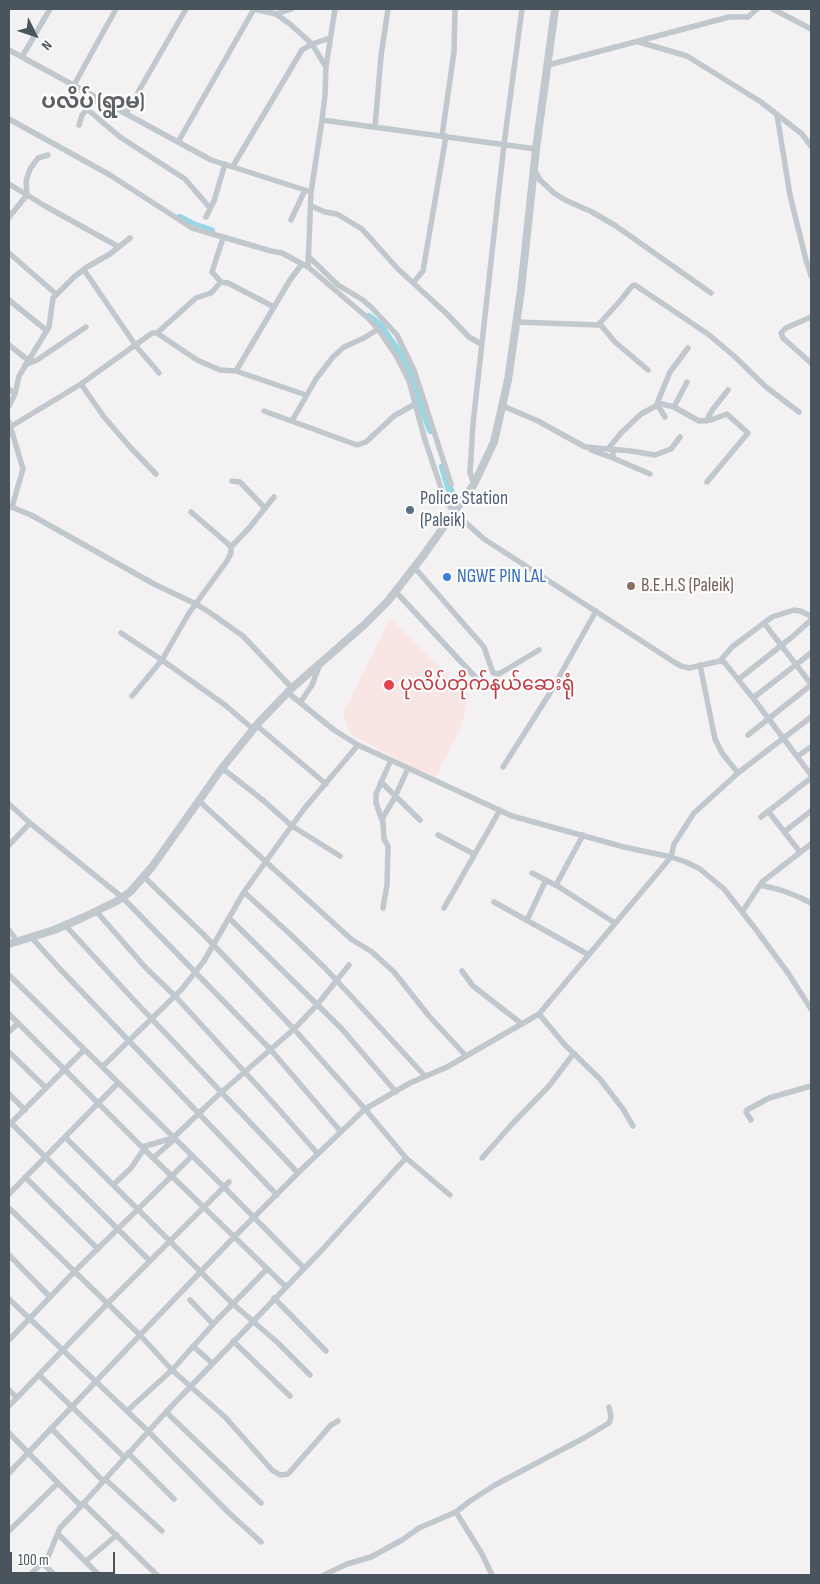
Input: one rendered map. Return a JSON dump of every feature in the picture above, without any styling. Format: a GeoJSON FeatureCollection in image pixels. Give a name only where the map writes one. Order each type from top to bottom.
{"type":"FeatureCollection","features":[{"type":"Feature","properties":{"kind":"street"},"geometry":{"type":"LineString","coordinates":[[22,57],[50,9]]}},
{"type":"Feature","properties":{"kind":"street"},"geometry":{"type":"LineString","coordinates":[[74,85],[116,9]]}},
{"type":"Feature","properties":{"kind":"street"},"geometry":{"type":"LineString","coordinates":[[126,114],[186,9]]}},
{"type":"Feature","properties":{"kind":"street"},"geometry":{"type":"LineString","coordinates":[[178,142],[254,9],[276,14],[290,24],[312,44],[326,67]]}},
{"type":"Feature","properties":{"kind":"street"},"geometry":{"type":"LineString","coordinates":[[276,14],[291,9]]}},
{"type":"Feature","properties":{"kind":"street"},"geometry":{"type":"LineString","coordinates":[[291,220],[308,191],[322,120],[326,67],[335,9]]}},
{"type":"Feature","properties":{"kind":"street"},"geometry":{"type":"LineString","coordinates":[[374,127],[388,9]]}},
{"type":"Feature","properties":{"kind":"street"},"geometry":{"type":"LineString","coordinates":[[413,283],[423,271],[444,136],[454,52],[455,9]]}},
{"type":"Feature","properties":{"kind":"street"},"geometry":{"type":"LineString","coordinates":[[474,484],[470,473],[481,344],[522,9]]}},
{"type":"Feature","properties":{"kind":"street"},"geometry":{"type":"LineString","coordinates":[[9,944],[65,925],[96,911],[122,898],[144,877],[222,768],[255,727],[289,690],[364,625],[395,591],[455,513],[474,484],[490,452],[503,406],[516,322],[536,149],[555,9]]}},
{"type":"Feature","properties":{"kind":"street"},"geometry":{"type":"LineString","coordinates":[[548,65],[729,18],[748,17],[757,9]]}},
{"type":"Feature","properties":{"kind":"street"},"geometry":{"type":"LineString","coordinates":[[773,9],[811,29]]}},
{"type":"Feature","properties":{"kind":"street"},"geometry":{"type":"LineString","coordinates":[[233,166],[302,50],[312,44],[330,38]]}},
{"type":"Feature","properties":{"kind":"street"},"geometry":{"type":"LineString","coordinates":[[637,42],[687,56],[748,94],[777,115],[802,134],[811,146]]}},
{"type":"Feature","properties":{"kind":"street"},"geometry":{"type":"LineString","coordinates":[[9,50],[211,160],[308,191]]}},
{"type":"Feature","properties":{"kind":"street"},"geometry":{"type":"LineString","coordinates":[[79,125],[82,114],[97,98]]}},
{"type":"Feature","properties":{"kind":"street"},"geometry":{"type":"LineString","coordinates":[[87,109],[120,137],[185,179],[210,208]]}},
{"type":"Feature","properties":{"kind":"street"},"geometry":{"type":"LineString","coordinates":[[777,115],[790,195],[811,276]]}},
{"type":"Feature","properties":{"kind":"street"},"geometry":{"type":"LineString","coordinates":[[9,119],[110,175],[176,219],[201,231],[282,253],[305,266],[366,315],[397,357],[405,373],[445,500],[455,513],[484,539],[681,666],[689,668],[720,661],[724,662],[811,774]]}},
{"type":"Feature","properties":{"kind":"street"},"geometry":{"type":"LineString","coordinates":[[322,120],[536,149]]}},
{"type":"Feature","properties":{"kind":"street"},"geometry":{"type":"LineString","coordinates":[[9,217],[27,195],[26,181],[30,169],[38,158],[48,155]]}},
{"type":"Feature","properties":{"kind":"street"},"geometry":{"type":"LineString","coordinates":[[206,217],[225,164]]}},
{"type":"Feature","properties":{"kind":"street"},"geometry":{"type":"LineString","coordinates":[[534,168],[540,180],[554,193],[616,226],[711,293]]}},
{"type":"Feature","properties":{"kind":"street"},"geometry":{"type":"LineString","coordinates":[[9,184],[119,246]]}},
{"type":"Feature","properties":{"kind":"street"},"geometry":{"type":"LineString","coordinates":[[236,371],[274,306],[305,266],[308,257],[311,206],[308,191]]}},
{"type":"Feature","properties":{"kind":"street"},"geometry":{"type":"LineString","coordinates":[[311,206],[325,212],[337,214],[353,222],[367,234],[388,259],[469,337],[481,344]]}},
{"type":"Feature","properties":{"kind":"street"},"geometry":{"type":"LineString","coordinates":[[9,406],[15,394],[19,376],[50,323],[51,303],[56,294],[84,270],[110,254],[130,238]]}},
{"type":"Feature","properties":{"kind":"street"},"geometry":{"type":"LineString","coordinates":[[223,238],[212,272],[221,282],[228,283],[274,306]]}},
{"type":"Feature","properties":{"kind":"street"},"geometry":{"type":"LineString","coordinates":[[9,253],[56,294]]}},
{"type":"Feature","properties":{"kind":"street"},"geometry":{"type":"LineString","coordinates":[[308,257],[338,285],[366,303],[397,335],[414,370],[451,484]]}},
{"type":"Feature","properties":{"kind":"street"},"geometry":{"type":"LineString","coordinates":[[84,270],[136,346],[159,374]]}},
{"type":"Feature","properties":{"kind":"street"},"geometry":{"type":"LineString","coordinates":[[221,282],[211,293],[196,298],[157,333],[152,333],[81,384],[10,424],[23,469],[10,506],[154,584],[196,604],[243,636],[300,703],[334,730],[358,745],[522,820],[671,857],[700,869],[724,889],[777,957],[811,1009]]}},
{"type":"Feature","properties":{"kind":"street"},"geometry":{"type":"LineString","coordinates":[[516,322],[598,326],[630,288],[635,285],[708,334],[766,387],[799,412]]}},
{"type":"Feature","properties":{"kind":"street"},"geometry":{"type":"LineString","coordinates":[[9,300],[46,330]]}},
{"type":"Feature","properties":{"kind":"street"},"geometry":{"type":"LineString","coordinates":[[366,303],[366,315]]}},
{"type":"Feature","properties":{"kind":"street"},"geometry":{"type":"LineString","coordinates":[[811,317],[781,332],[783,338],[811,364]]}},
{"type":"Feature","properties":{"kind":"street"},"geometry":{"type":"LineString","coordinates":[[600,324],[614,342],[648,370]]}},
{"type":"Feature","properties":{"kind":"street"},"geometry":{"type":"LineString","coordinates":[[27,363],[37,360],[86,327]]}},
{"type":"Feature","properties":{"kind":"street"},"geometry":{"type":"LineString","coordinates":[[292,421],[324,367],[344,347],[372,334],[378,329]]}},
{"type":"Feature","properties":{"kind":"street"},"geometry":{"type":"LineString","coordinates":[[157,333],[192,358],[220,370],[236,371],[306,395]]}},
{"type":"Feature","properties":{"kind":"street"},"geometry":{"type":"LineString","coordinates":[[9,345],[27,363]]}},
{"type":"Feature","properties":{"kind":"street"},"geometry":{"type":"LineString","coordinates":[[610,449],[631,422],[657,404],[670,372],[688,348]]}},
{"type":"Feature","properties":{"kind":"street"},"geometry":{"type":"LineString","coordinates":[[674,407],[687,382]]}},
{"type":"Feature","properties":{"kind":"street"},"geometry":{"type":"LineString","coordinates":[[81,384],[104,417],[130,448],[156,474]]}},
{"type":"Feature","properties":{"kind":"street"},"geometry":{"type":"LineString","coordinates":[[9,388],[15,394]]}},
{"type":"Feature","properties":{"kind":"street"},"geometry":{"type":"LineString","coordinates":[[657,404],[674,407],[694,419],[706,421],[712,416],[728,390]]}},
{"type":"Feature","properties":{"kind":"street"},"geometry":{"type":"LineString","coordinates":[[264,411],[357,445],[363,444],[372,438],[394,416],[415,404]]}},
{"type":"Feature","properties":{"kind":"street"},"geometry":{"type":"LineString","coordinates":[[657,404],[665,417]]}},
{"type":"Feature","properties":{"kind":"street"},"geometry":{"type":"LineString","coordinates":[[503,406],[538,421],[582,446],[589,448],[646,452],[655,455],[670,449],[680,437]]}},
{"type":"Feature","properties":{"kind":"street"},"geometry":{"type":"LineString","coordinates":[[707,482],[748,434],[727,414],[712,416]]}},
{"type":"Feature","properties":{"kind":"street"},"geometry":{"type":"LineString","coordinates":[[589,448],[650,474]]}},
{"type":"Feature","properties":{"kind":"street"},"geometry":{"type":"LineString","coordinates":[[610,449],[613,458]]}},
{"type":"Feature","properties":{"kind":"street"},"geometry":{"type":"LineString","coordinates":[[232,481],[240,482],[265,508]]}},
{"type":"Feature","properties":{"kind":"street"},"geometry":{"type":"LineString","coordinates":[[132,696],[162,660],[196,604],[227,562],[231,553],[231,547],[274,497]]}},
{"type":"Feature","properties":{"kind":"street"},"geometry":{"type":"LineString","coordinates":[[191,512],[231,547]]}},
{"type":"Feature","properties":{"kind":"street"},"geometry":{"type":"LineString","coordinates":[[414,567],[484,647],[493,673],[499,674],[539,650]]}},
{"type":"Feature","properties":{"kind":"street"},"geometry":{"type":"LineString","coordinates":[[395,591],[478,680]]}},
{"type":"Feature","properties":{"kind":"street"},"geometry":{"type":"LineString","coordinates":[[720,661],[732,647],[772,617],[794,610],[811,616]]}},
{"type":"Feature","properties":{"kind":"street"},"geometry":{"type":"LineString","coordinates":[[503,767],[550,693],[596,612]]}},
{"type":"Feature","properties":{"kind":"street"},"geometry":{"type":"LineString","coordinates":[[739,680],[811,620]]}},
{"type":"Feature","properties":{"kind":"street"},"geometry":{"type":"LineString","coordinates":[[748,735],[811,684],[764,622]]}},
{"type":"Feature","properties":{"kind":"street"},"geometry":{"type":"LineString","coordinates":[[121,633],[255,727],[326,784]]}},
{"type":"Feature","properties":{"kind":"street"},"geometry":{"type":"LineString","coordinates":[[753,698],[811,653]]}},
{"type":"Feature","properties":{"kind":"street"},"geometry":{"type":"LineString","coordinates":[[300,703],[312,685],[321,662]]}},
{"type":"Feature","properties":{"kind":"street"},"geometry":{"type":"LineString","coordinates":[[700,665],[715,739],[722,753],[738,774]]}},
{"type":"Feature","properties":{"kind":"street"},"geometry":{"type":"LineString","coordinates":[[9,1473],[234,1237],[365,1109],[425,1076],[448,1067],[539,1014],[671,857],[674,844],[694,813],[738,774],[811,717]]}},
{"type":"Feature","properties":{"kind":"street"},"geometry":{"type":"LineString","coordinates":[[102,1068],[176,996],[213,945],[244,892],[265,862],[358,745]]}},
{"type":"Feature","properties":{"kind":"street"},"geometry":{"type":"LineString","coordinates":[[798,756],[811,747]]}},
{"type":"Feature","properties":{"kind":"street"},"geometry":{"type":"LineString","coordinates":[[383,908],[387,885],[388,846],[376,803],[376,794],[391,760]]}},
{"type":"Feature","properties":{"kind":"street"},"geometry":{"type":"LineString","coordinates":[[222,768],[292,826],[340,856]]}},
{"type":"Feature","properties":{"kind":"street"},"geometry":{"type":"LineString","coordinates":[[382,819],[395,797],[408,768]]}},
{"type":"Feature","properties":{"kind":"street"},"geometry":{"type":"LineString","coordinates":[[761,816],[811,778]]}},
{"type":"Feature","properties":{"kind":"street"},"geometry":{"type":"LineString","coordinates":[[381,782],[420,820]]}},
{"type":"Feature","properties":{"kind":"street"},"geometry":{"type":"LineString","coordinates":[[199,801],[351,939],[372,952],[394,972],[428,1016],[466,1056]]}},
{"type":"Feature","properties":{"kind":"street"},"geometry":{"type":"LineString","coordinates":[[9,804],[122,898],[270,1050],[341,1132]]}},
{"type":"Feature","properties":{"kind":"street"},"geometry":{"type":"LineString","coordinates":[[444,908],[500,810]]}},
{"type":"Feature","properties":{"kind":"street"},"geometry":{"type":"LineString","coordinates":[[768,811],[800,852]]}},
{"type":"Feature","properties":{"kind":"street"},"geometry":{"type":"LineString","coordinates":[[784,832],[811,811]]}},
{"type":"Feature","properties":{"kind":"street"},"geometry":{"type":"LineString","coordinates":[[9,845],[30,823]]}},
{"type":"Feature","properties":{"kind":"street"},"geometry":{"type":"LineString","coordinates":[[438,835],[474,854]]}},
{"type":"Feature","properties":{"kind":"street"},"geometry":{"type":"LineString","coordinates":[[556,885],[583,835]]}},
{"type":"Feature","properties":{"kind":"street"},"geometry":{"type":"LineString","coordinates":[[742,912],[760,885],[811,844]]}},
{"type":"Feature","properties":{"kind":"street"},"geometry":{"type":"LineString","coordinates":[[532,873],[556,885],[615,923]]}},
{"type":"Feature","properties":{"kind":"street"},"geometry":{"type":"LineString","coordinates":[[144,877],[294,1029],[406,1158],[450,1195]]}},
{"type":"Feature","properties":{"kind":"street"},"geometry":{"type":"LineString","coordinates":[[527,920],[546,880]]}},
{"type":"Feature","properties":{"kind":"street"},"geometry":{"type":"LineString","coordinates":[[760,885],[781,890],[811,904]]}},
{"type":"Feature","properties":{"kind":"street"},"geometry":{"type":"LineString","coordinates":[[244,892],[337,980],[425,1076]]}},
{"type":"Feature","properties":{"kind":"street"},"geometry":{"type":"LineString","coordinates":[[494,902],[589,954]]}},
{"type":"Feature","properties":{"kind":"street"},"geometry":{"type":"LineString","coordinates":[[96,911],[145,966],[176,996],[318,1154]]}},
{"type":"Feature","properties":{"kind":"street"},"geometry":{"type":"LineString","coordinates":[[229,918],[356,1044],[396,1092]]}},
{"type":"Feature","properties":{"kind":"street"},"geometry":{"type":"LineString","coordinates":[[65,925],[152,1020],[298,1173]]}},
{"type":"Feature","properties":{"kind":"street"},"geometry":{"type":"LineString","coordinates":[[9,930],[17,941]]}},
{"type":"Feature","properties":{"kind":"street"},"geometry":{"type":"LineString","coordinates":[[32,937],[60,969],[277,1195]]}},
{"type":"Feature","properties":{"kind":"street"},"geometry":{"type":"LineString","coordinates":[[153,1158],[198,1113],[294,1029],[317,1005],[349,965]]}},
{"type":"Feature","properties":{"kind":"street"},"geometry":{"type":"LineString","coordinates":[[462,971],[473,986],[522,1024]]}},
{"type":"Feature","properties":{"kind":"street"},"geometry":{"type":"LineString","coordinates":[[9,975],[192,1156],[227,1184],[254,1218],[304,1268]]}},
{"type":"Feature","properties":{"kind":"street"},"geometry":{"type":"LineString","coordinates":[[9,1014],[153,1158],[173,1175],[286,1286]]}},
{"type":"Feature","properties":{"kind":"street"},"geometry":{"type":"LineString","coordinates":[[539,1014],[600,1079],[623,1108],[633,1126]]}},
{"type":"Feature","properties":{"kind":"street"},"geometry":{"type":"LineString","coordinates":[[9,1032],[18,1023]]}},
{"type":"Feature","properties":{"kind":"street"},"geometry":{"type":"LineString","coordinates":[[84,1050],[10,1124],[150,1261]]}},
{"type":"Feature","properties":{"kind":"street"},"geometry":{"type":"LineString","coordinates":[[9,1052],[45,1087]]}},
{"type":"Feature","properties":{"kind":"street"},"geometry":{"type":"LineString","coordinates":[[482,1158],[549,1086],[574,1053]]}},
{"type":"Feature","properties":{"kind":"street"},"geometry":{"type":"LineString","coordinates":[[9,1194],[118,1083]]}},
{"type":"Feature","properties":{"kind":"street"},"geometry":{"type":"LineString","coordinates":[[751,1120],[746,1112],[747,1110],[769,1098],[811,1086]]}},
{"type":"Feature","properties":{"kind":"street"},"geometry":{"type":"LineString","coordinates":[[9,1094],[25,1110]]}},
{"type":"Feature","properties":{"kind":"street"},"geometry":{"type":"LineString","coordinates":[[65,1137],[233,1304],[310,1375]]}},
{"type":"Feature","properties":{"kind":"street"},"geometry":{"type":"LineString","coordinates":[[114,1184],[131,1168],[143,1148],[174,1138]]}},
{"type":"Feature","properties":{"kind":"street"},"geometry":{"type":"LineString","coordinates":[[9,1340],[75,1271],[192,1156]]}},
{"type":"Feature","properties":{"kind":"street"},"geometry":{"type":"LineString","coordinates":[[30,1575],[48,1557],[64,1522],[406,1158]]}},
{"type":"Feature","properties":{"kind":"street"},"geometry":{"type":"LineString","coordinates":[[25,1177],[98,1249]]}},
{"type":"Feature","properties":{"kind":"street"},"geometry":{"type":"LineString","coordinates":[[9,1406],[107,1304],[227,1184]]}},
{"type":"Feature","properties":{"kind":"street"},"geometry":{"type":"LineString","coordinates":[[9,1208],[140,1334],[172,1370],[225,1418],[272,1470],[280,1475],[288,1474],[332,1425],[338,1421]]}},
{"type":"Feature","properties":{"kind":"street"},"geometry":{"type":"LineString","coordinates":[[9,1254],[50,1297]]}},
{"type":"Feature","properties":{"kind":"street"},"geometry":{"type":"LineString","coordinates":[[127,1411],[172,1370],[213,1324],[267,1269]]}},
{"type":"Feature","properties":{"kind":"street"},"geometry":{"type":"LineString","coordinates":[[274,1298],[326,1351]]}},
{"type":"Feature","properties":{"kind":"street"},"geometry":{"type":"LineString","coordinates":[[9,1299],[261,1542]]}},
{"type":"Feature","properties":{"kind":"street"},"geometry":{"type":"LineString","coordinates":[[190,1300],[213,1324]]}},
{"type":"Feature","properties":{"kind":"street"},"geometry":{"type":"LineString","coordinates":[[233,1341],[290,1396]]}},
{"type":"Feature","properties":{"kind":"street"},"geometry":{"type":"LineString","coordinates":[[193,1346],[212,1363]]}},
{"type":"Feature","properties":{"kind":"street"},"geometry":{"type":"LineString","coordinates":[[39,1375],[174,1499]]}},
{"type":"Feature","properties":{"kind":"street"},"geometry":{"type":"LineString","coordinates":[[9,1390],[17,1398]]}},
{"type":"Feature","properties":{"kind":"street"},"geometry":{"type":"LineString","coordinates":[[324,1575],[347,1564],[370,1557],[402,1540],[419,1528],[456,1512],[479,1495],[584,1438],[609,1422],[611,1418],[609,1407]]}},
{"type":"Feature","properties":{"kind":"street"},"geometry":{"type":"LineString","coordinates":[[166,1412],[261,1503]]}},
{"type":"Feature","properties":{"kind":"street"},"geometry":{"type":"LineString","coordinates":[[51,1428],[104,1480],[162,1531]]}},
{"type":"Feature","properties":{"kind":"street"},"geometry":{"type":"LineString","coordinates":[[9,1433],[58,1483],[117,1535],[157,1575]]}},
{"type":"Feature","properties":{"kind":"street"},"geometry":{"type":"LineString","coordinates":[[10,1528],[58,1483]]}},
{"type":"Feature","properties":{"kind":"street"},"geometry":{"type":"LineString","coordinates":[[456,1512],[482,1554],[492,1575]]}},
{"type":"Feature","properties":{"kind":"street"},"geometry":{"type":"LineString","coordinates":[[58,1534],[99,1575]]}},
{"type":"Feature","properties":{"kind":"street"},"geometry":{"type":"LineString","coordinates":[[86,1561],[117,1535]]}},
{"type":"Feature","properties":{"kind":"street"},"geometry":{"type":"LineString","coordinates":[[42,1563],[55,1575]]}},
{"type":"Feature","properties":{"kind":"street"},"geometry":{"type":"LineString","coordinates":[[9,1572],[12,1575]]}},
{"type":"Feature","properties":{"kind":"shaded area"},"geometry":{"type":"Polygon","coordinates":[[[390,618],[469,696],[460,730],[434,779],[351,734],[343,714],[390,618]]]}},
{"type":"Feature","properties":{"kind":"waterway"},"geometry":{"type":"LineString","coordinates":[[180,218],[211,231]]}},
{"type":"Feature","properties":{"kind":"waterway"},"geometry":{"type":"LineString","coordinates":[[369,317],[380,326],[403,359],[431,430]]}},
{"type":"Feature","properties":{"kind":"waterway"},"geometry":{"type":"LineString","coordinates":[[443,467],[453,500]]}},
{"type":"Feature","properties":{"kind":"place","name":"Police Station (Paleik)"},"geometry":{"type":"Point","coordinates":[410,510]}},
{"type":"Feature","properties":{"kind":"place","name":"NGWE PIN LAL"},"geometry":{"type":"Point","coordinates":[447,577]}},
{"type":"Feature","properties":{"kind":"place","name":"B.E.H.S (Paleik)"},"geometry":{"type":"Point","coordinates":[631,586]}},
{"type":"Feature","properties":{"kind":"place","name":"ပုလိပ်တိုက်နယ်ဆေးရုံ"},"geometry":{"type":"Point","coordinates":[389,685]}},
{"type":"Feature","properties":{"kind":"district","name":"ပလိပ် (ရွာမ)"},"geometry":{"type":"Point","coordinates":[93,103]}}]}
